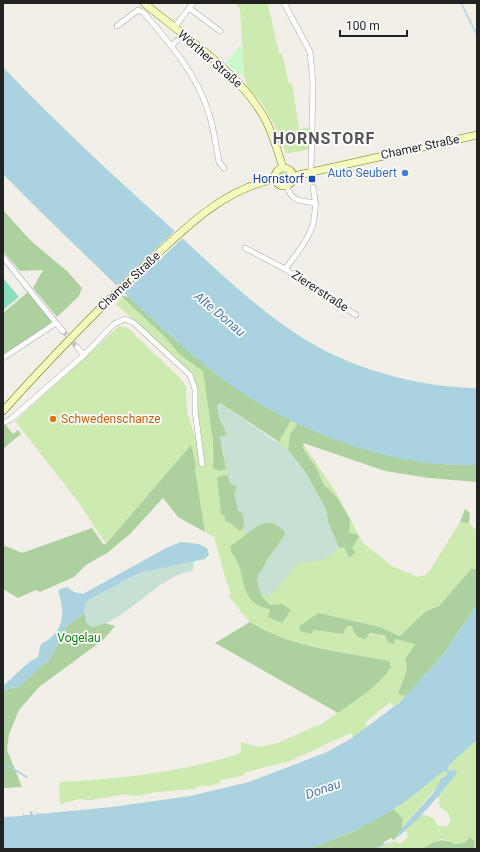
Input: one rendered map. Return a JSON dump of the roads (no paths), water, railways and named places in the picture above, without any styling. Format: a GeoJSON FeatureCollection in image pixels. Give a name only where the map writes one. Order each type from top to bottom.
{"type":"FeatureCollection","features":[{"type":"Feature","properties":{"kind":"main road","name":"Wörther Straße"},"geometry":{"type":"LineString","coordinates":[[144,3],[230,74],[254,101],[270,128],[283,168]]}},
{"type":"Feature","properties":{"kind":"main road","name":"Chamer Straße"},"geometry":{"type":"LineString","coordinates":[[302,174],[477,135]]}},
{"type":"Feature","properties":{"kind":"main road"},"geometry":{"type":"LineString","coordinates":[[283,168],[302,174],[287,186],[278,184],[275,180],[276,173],[283,168]]}},
{"type":"Feature","properties":{"kind":"main road","name":"Chamer Straße"},"geometry":{"type":"LineString","coordinates":[[3,411],[104,304],[195,219],[230,195],[257,184],[275,180]]}},
{"type":"Feature","properties":{"kind":"street"},"geometry":{"type":"LineString","coordinates":[[174,28],[193,3]]}},
{"type":"Feature","properties":{"kind":"street"},"geometry":{"type":"LineString","coordinates":[[284,3],[310,52],[313,83],[302,174]]}},
{"type":"Feature","properties":{"kind":"street"},"geometry":{"type":"LineString","coordinates":[[189,8],[220,31]]}},
{"type":"Feature","properties":{"kind":"street"},"geometry":{"type":"LineString","coordinates":[[117,26],[138,10],[143,12],[171,46],[193,79],[205,101],[211,119],[220,162],[224,168]]}},
{"type":"Feature","properties":{"kind":"street"},"geometry":{"type":"LineString","coordinates":[[171,46],[182,35]]}},
{"type":"Feature","properties":{"kind":"street"},"geometry":{"type":"LineString","coordinates":[[287,186],[289,194],[293,199],[316,203]]}},
{"type":"Feature","properties":{"kind":"street","name":"Ziererstraße"},"geometry":{"type":"LineString","coordinates":[[313,187],[316,203],[315,218],[310,233],[300,250],[285,268],[356,315]]}},
{"type":"Feature","properties":{"kind":"street"},"geometry":{"type":"LineString","coordinates":[[245,248],[285,268]]}},
{"type":"Feature","properties":{"kind":"street"},"geometry":{"type":"LineString","coordinates":[[3,257],[63,331]]}},
{"type":"Feature","properties":{"kind":"street"},"geometry":{"type":"LineString","coordinates":[[3,423],[11,419],[84,355],[114,324],[125,319],[134,323],[184,367],[190,375],[194,385],[195,410],[202,464]]}},
{"type":"Feature","properties":{"kind":"street"},"geometry":{"type":"LineString","coordinates":[[3,358],[56,322]]}},
{"type":"Feature","properties":{"kind":"street"},"geometry":{"type":"LineString","coordinates":[[77,347],[84,355]]}},
{"type":"Feature","properties":{"kind":"water","name":"Alte Donau"},"geometry":{"type":"Polygon","coordinates":[[[3,67],[67,132],[111,173],[246,296],[282,324],[337,357],[376,371],[417,382],[477,388],[477,465],[435,464],[406,460],[350,445],[322,435],[269,410],[221,378],[192,355],[124,293],[3,174],[3,67]]]}},
{"type":"Feature","properties":{"kind":"water"},"geometry":{"type":"Polygon","coordinates":[[[181,542],[199,544],[207,548],[209,555],[205,559],[139,573],[87,601],[84,606],[85,613],[67,626],[49,661],[42,665],[20,686],[8,689],[3,693],[3,686],[24,667],[38,657],[41,644],[55,634],[59,628],[62,606],[58,590],[67,587],[74,592],[83,594],[166,548],[181,542]]]}},
{"type":"Feature","properties":{"kind":"water","name":"Donau"},"geometry":{"type":"Polygon","coordinates":[[[477,605],[477,740],[449,765],[448,769],[450,771],[455,769],[457,773],[441,793],[406,830],[394,840],[404,826],[434,792],[441,779],[447,775],[447,772],[444,771],[406,801],[389,812],[344,835],[308,849],[3,849],[3,817],[23,816],[23,812],[24,815],[30,815],[30,812],[32,811],[33,815],[37,814],[36,811],[39,814],[112,807],[190,796],[249,782],[327,752],[352,738],[400,702],[442,656],[477,605]]]}},
{"type":"Feature","properties":{"kind":"water"},"geometry":{"type":"Polygon","coordinates":[[[393,840],[383,847],[373,849],[393,840]]]}},
{"type":"Feature","properties":{"kind":"waterway"},"geometry":{"type":"LineString","coordinates":[[461,3],[477,35]]}},
{"type":"Feature","properties":{"kind":"waterway"},"geometry":{"type":"LineString","coordinates":[[3,763],[27,777]]}},
{"type":"Feature","properties":{"kind":"tunnel"},"geometry":{"type":"LineString","coordinates":[[63,331],[77,347]]}},
{"type":"Feature","properties":{"kind":"place","name":"Auto Seubert"},"geometry":{"type":"Point","coordinates":[405,173]}},
{"type":"Feature","properties":{"kind":"place","name":"Hornstorf"},"geometry":{"type":"Point","coordinates":[312,179]}},
{"type":"Feature","properties":{"kind":"place","name":"Schwedenschanze"},"geometry":{"type":"Point","coordinates":[53,419]}},
{"type":"Feature","properties":{"kind":"district","name":"HORNSTORF"},"geometry":{"type":"Point","coordinates":[324,138]}},
{"type":"Feature","properties":{"kind":"park label","name":"Vogelau"},"geometry":{"type":"Point","coordinates":[79,638]}}]}
